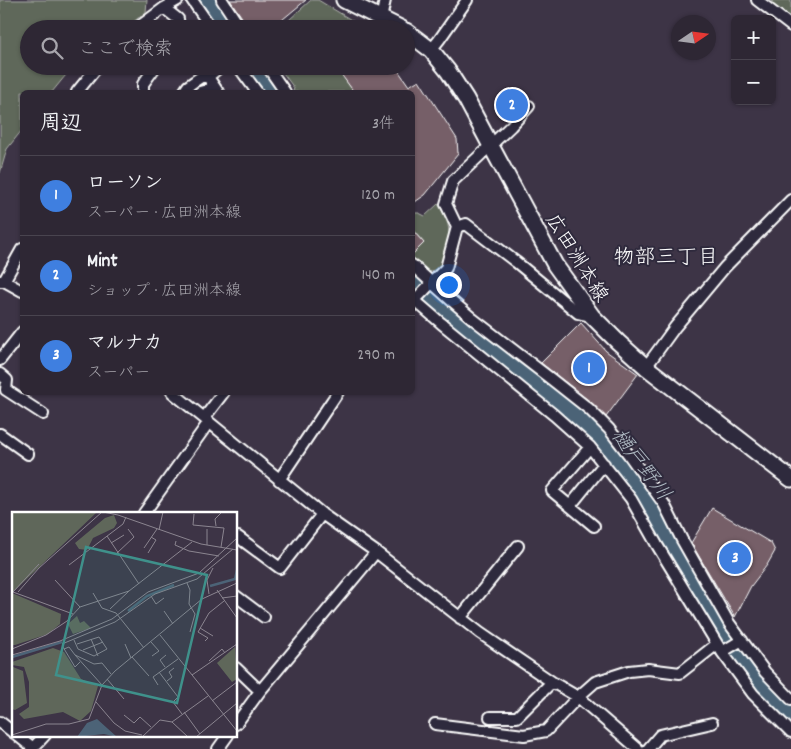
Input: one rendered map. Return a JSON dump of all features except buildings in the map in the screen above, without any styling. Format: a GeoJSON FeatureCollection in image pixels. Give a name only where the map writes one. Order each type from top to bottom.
{"type":"FeatureCollection","features":[{"type":"Feature","properties":{"kind":"main road"},"geometry":{"type":"LineString","coordinates":[[344,0],[381,19]]}},
{"type":"Feature","properties":{"kind":"main road","name":"広田洲本線"},"geometry":{"type":"LineString","coordinates":[[415,38],[431,50],[448,71],[466,99],[556,264],[592,316],[646,367],[791,480]]}},
{"type":"Feature","properties":{"kind":"street"},"geometry":{"type":"LineString","coordinates":[[148,20],[178,0]]}},
{"type":"Feature","properties":{"kind":"street"},"geometry":{"type":"LineString","coordinates":[[192,0],[206,20]]}},
{"type":"Feature","properties":{"kind":"street"},"geometry":{"type":"LineString","coordinates":[[222,0],[235,20]]}},
{"type":"Feature","properties":{"kind":"street"},"geometry":{"type":"LineString","coordinates":[[381,19],[385,0]]}},
{"type":"Feature","properties":{"kind":"street"},"geometry":{"type":"LineString","coordinates":[[431,50],[467,0]]}},
{"type":"Feature","properties":{"kind":"street"},"geometry":{"type":"LineString","coordinates":[[757,0],[791,26]]}},
{"type":"Feature","properties":{"kind":"street"},"geometry":{"type":"LineString","coordinates":[[164,8],[178,20]]}},
{"type":"Feature","properties":{"kind":"street"},"geometry":{"type":"LineString","coordinates":[[79,90],[91,75]]}},
{"type":"Feature","properties":{"kind":"street"},"geometry":{"type":"LineString","coordinates":[[141,90],[150,75]]}},
{"type":"Feature","properties":{"kind":"street"},"geometry":{"type":"LineString","coordinates":[[244,75],[255,90]]}},
{"type":"Feature","properties":{"kind":"street"},"geometry":{"type":"LineString","coordinates":[[273,75],[284,90]]}},
{"type":"Feature","properties":{"kind":"street"},"geometry":{"type":"LineString","coordinates":[[185,90],[188,86],[202,78],[213,85]]}},
{"type":"Feature","properties":{"kind":"street"},"geometry":{"type":"LineString","coordinates":[[415,299],[446,268],[458,227],[446,204],[453,181],[512,126],[530,106]]}},
{"type":"Feature","properties":{"kind":"street"},"geometry":{"type":"LineString","coordinates":[[646,367],[674,328],[725,267],[791,200]]}},
{"type":"Feature","properties":{"kind":"street"},"geometry":{"type":"LineString","coordinates":[[458,227],[466,224],[578,313],[592,316]]}},
{"type":"Feature","properties":{"kind":"street"},"geometry":{"type":"LineString","coordinates":[[20,252],[2,281],[20,290]]}},
{"type":"Feature","properties":{"kind":"street"},"geometry":{"type":"LineString","coordinates":[[415,268],[452,302],[589,409],[609,429],[630,455],[664,504],[729,623],[752,656],[791,700]]}},
{"type":"Feature","properties":{"kind":"street"},"geometry":{"type":"LineString","coordinates":[[415,303],[554,414],[590,447],[631,499],[720,648],[753,694],[791,732]]}},
{"type":"Feature","properties":{"kind":"street"},"geometry":{"type":"LineString","coordinates":[[0,360],[20,335]]}},
{"type":"Feature","properties":{"kind":"street"},"geometry":{"type":"LineString","coordinates":[[0,374],[7,380],[6,390],[43,414]]}},
{"type":"Feature","properties":{"kind":"street"},"geometry":{"type":"LineString","coordinates":[[176,395],[322,514],[376,552],[480,633],[552,682],[578,697],[638,749]]}},
{"type":"Feature","properties":{"kind":"street"},"geometry":{"type":"LineString","coordinates":[[145,512],[222,395]]}},
{"type":"Feature","properties":{"kind":"street"},"geometry":{"type":"LineString","coordinates":[[279,480],[336,395]]}},
{"type":"Feature","properties":{"kind":"street"},"geometry":{"type":"LineString","coordinates":[[0,434],[28,454]]}},
{"type":"Feature","properties":{"kind":"street"},"geometry":{"type":"LineString","coordinates":[[590,447],[552,491],[594,526]]}},
{"type":"Feature","properties":{"kind":"street"},"geometry":{"type":"LineString","coordinates":[[570,506],[604,464]]}},
{"type":"Feature","properties":{"kind":"street"},"geometry":{"type":"LineString","coordinates":[[238,537],[280,568],[322,514]]}},
{"type":"Feature","properties":{"kind":"street"},"geometry":{"type":"LineString","coordinates":[[460,618],[518,546]]}},
{"type":"Feature","properties":{"kind":"street"},"geometry":{"type":"LineString","coordinates":[[238,721],[260,691],[376,552]]}},
{"type":"Feature","properties":{"kind":"street"},"geometry":{"type":"LineString","coordinates":[[238,598],[264,617]]}},
{"type":"Feature","properties":{"kind":"street"},"geometry":{"type":"LineString","coordinates":[[435,724],[524,735],[546,731],[578,697],[596,682],[630,671],[648,669],[680,673],[720,648],[742,640]]}},
{"type":"Feature","properties":{"kind":"street"},"geometry":{"type":"LineString","coordinates":[[238,670],[260,691]]}},
{"type":"Feature","properties":{"kind":"street"},"geometry":{"type":"LineString","coordinates":[[490,717],[517,717],[552,682]]}},
{"type":"Feature","properties":{"kind":"street"},"geometry":{"type":"LineString","coordinates":[[0,722],[12,731]]}},
{"type":"Feature","properties":{"kind":"street"},"geometry":{"type":"LineString","coordinates":[[648,749],[660,734],[712,723]]}},
{"type":"Feature","properties":{"kind":"street"},"geometry":{"type":"LineString","coordinates":[[18,736],[33,748],[44,736]]}},
{"type":"Feature","properties":{"kind":"street"},"geometry":{"type":"LineString","coordinates":[[218,749],[227,736]]}},
{"type":"Feature","properties":{"kind":"green space"},"geometry":{"type":"Polygon","coordinates":[[[0,0],[147,0],[146,12],[136,20],[20,20],[20,75],[66,75],[54,90],[20,90],[20,133],[7,149],[0,173],[0,0]]]}},
{"type":"Feature","properties":{"kind":"green space"},"geometry":{"type":"Polygon","coordinates":[[[311,0],[318,0],[351,20],[289,20],[311,0]]]}},
{"type":"Feature","properties":{"kind":"green space"},"geometry":{"type":"Polygon","coordinates":[[[772,0],[791,0],[791,27],[773,10],[772,0]]]}},
{"type":"Feature","properties":{"kind":"green space"},"geometry":{"type":"Polygon","coordinates":[[[285,75],[342,75],[353,90],[294,90],[285,75]]]}},
{"type":"Feature","properties":{"kind":"green space"},"geometry":{"type":"Polygon","coordinates":[[[438,204],[449,228],[448,242],[441,267],[427,273],[415,259],[415,252],[424,243],[415,232],[415,213],[425,216],[438,204]]]}},
{"type":"Feature","properties":{"kind":"waterway","name":"樋戸野川"},"geometry":{"type":"LineString","coordinates":[[208,0],[221,20]]}},
{"type":"Feature","properties":{"kind":"waterway","name":"樋戸野川"},"geometry":{"type":"LineString","coordinates":[[259,75],[270,90]]}},
{"type":"Feature","properties":{"kind":"waterway","name":"樋戸野川"},"geometry":{"type":"LineString","coordinates":[[415,282],[437,306],[469,333],[540,385],[587,427],[620,464],[648,502],[709,612],[741,661],[779,706],[791,716]]}},
{"type":"Feature","properties":{"kind":"place","name":"Mint"},"geometry":{"type":"Point","coordinates":[512,105]}},
{"type":"Feature","properties":{"kind":"place","name":"ローソン"},"geometry":{"type":"Point","coordinates":[589,368]}},
{"type":"Feature","properties":{"kind":"place","name":"マルナカ"},"geometry":{"type":"Point","coordinates":[735,558]}},
{"type":"Feature","properties":{"kind":"district","name":"物部三丁目"},"geometry":{"type":"Point","coordinates":[666,256]}}]}
